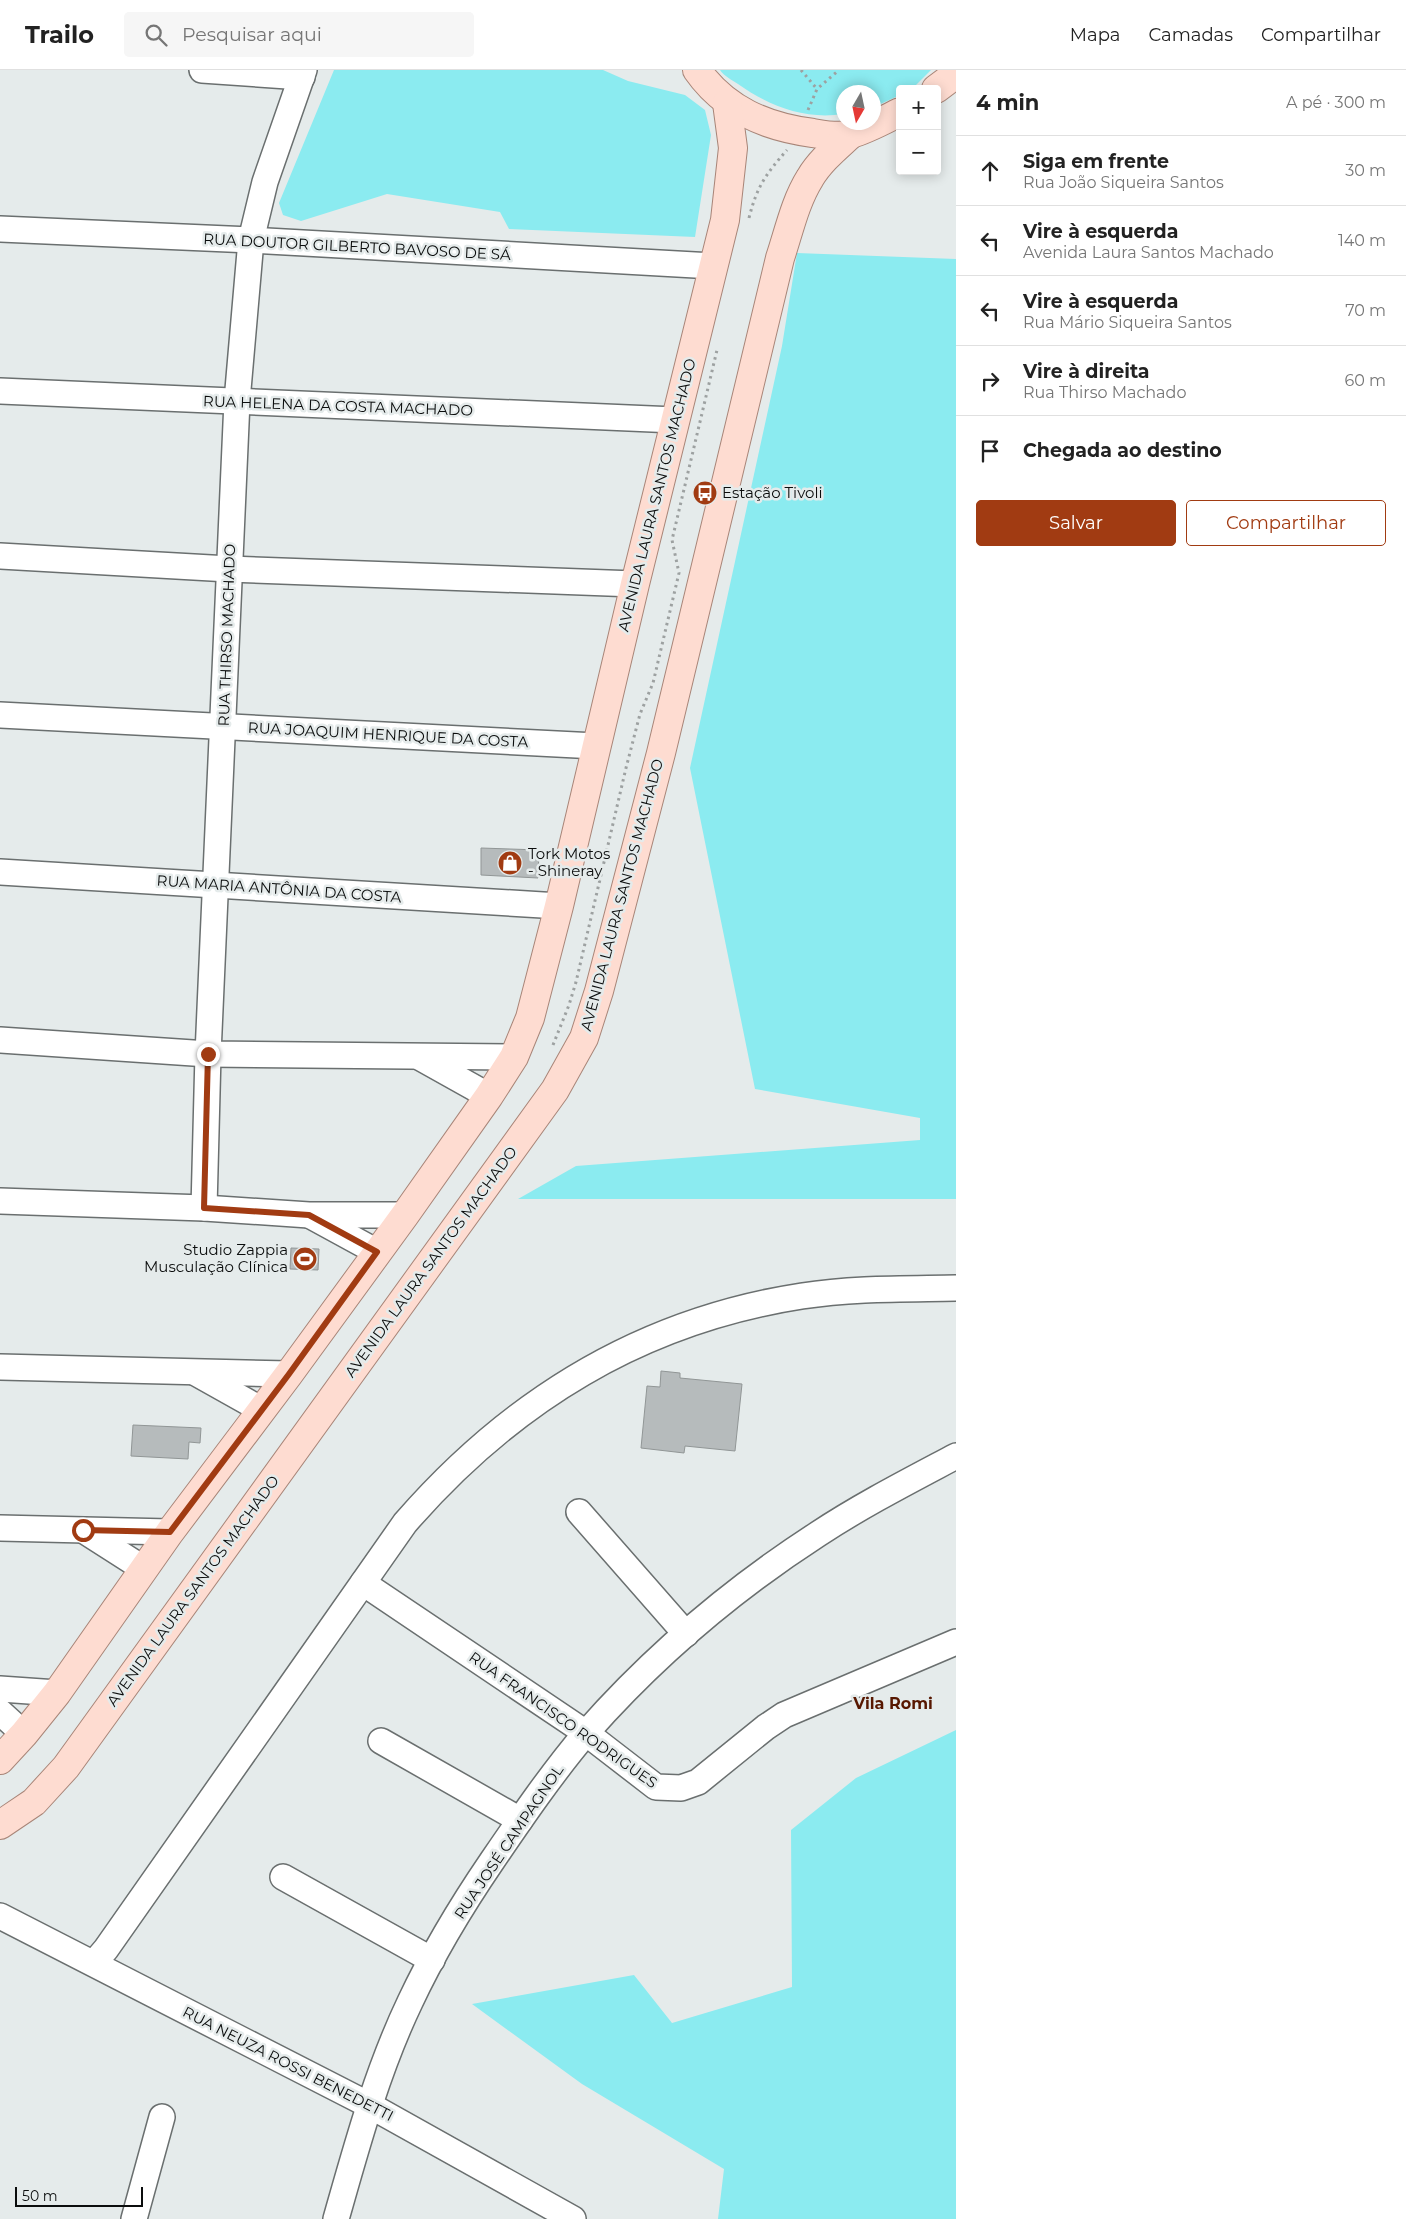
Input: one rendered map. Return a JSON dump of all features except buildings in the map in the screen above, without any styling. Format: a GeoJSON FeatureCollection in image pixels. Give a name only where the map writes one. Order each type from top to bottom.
{"type":"FeatureCollection","features":[{"type":"Feature","properties":{"kind":"main road"},"geometry":{"type":"LineString","coordinates":[[697,70],[708,85],[726,103],[772,125],[802,132],[850,135],[896,114]]}},
{"type":"Feature","properties":{"kind":"main road"},"geometry":{"type":"LineString","coordinates":[[941,85],[956,74]]}},
{"type":"Feature","properties":{"kind":"main road","name":"AVENIDA LAURA SANTOS MACHADO"},"geometry":{"type":"LineString","coordinates":[[0,1760],[57,1693],[170,1532],[289,1374],[405,1215],[489,1096],[514,1056],[530,1018],[559,906],[635,584],[725,220],[732,157],[731,126],[726,103]]}},
{"type":"Feature","properties":{"kind":"main road","name":"AVENIDA LAURA SANTOS MACHADO"},"geometry":{"type":"LineString","coordinates":[[0,1825],[34,1802],[66,1767],[555,1090],[584,1038],[599,991],[658,762],[780,258],[796,207],[810,177],[850,135]]}},
{"type":"Feature","properties":{"kind":"street"},"geometry":{"type":"LineString","coordinates":[[202,70],[303,73]]}},
{"type":"Feature","properties":{"kind":"street","name":"RUA THIRSO MACHADO"},"geometry":{"type":"LineString","coordinates":[[204,1208],[208,1054],[237,401],[251,240],[265,182],[303,73]]}},
{"type":"Feature","properties":{"kind":"street","name":"RUA DOUTOR GILBERTO BAVOSO DE SÁ"},"geometry":{"type":"LineString","coordinates":[[0,229],[251,240],[713,266]]}},
{"type":"Feature","properties":{"kind":"street","name":"RUA HELENA DA COSTA MACHADO"},"geometry":{"type":"LineString","coordinates":[[0,391],[676,420]]}},
{"type":"Feature","properties":{"kind":"street"},"geometry":{"type":"LineString","coordinates":[[0,556],[230,569],[635,584]]}},
{"type":"Feature","properties":{"kind":"street","name":"RUA JOAQUIM HENRIQUE DA COSTA"},"geometry":{"type":"LineString","coordinates":[[0,715],[596,746]]}},
{"type":"Feature","properties":{"kind":"street","name":"RUA MARIA ANTÔNIA DA COSTA"},"geometry":{"type":"LineString","coordinates":[[0,872],[559,906]]}},
{"type":"Feature","properties":{"kind":"street"},"geometry":{"type":"LineString","coordinates":[[0,1040],[208,1054],[419,1057],[514,1056]]}},
{"type":"Feature","properties":{"kind":"street"},"geometry":{"type":"LineString","coordinates":[[419,1057],[489,1096]]}},
{"type":"Feature","properties":{"kind":"street"},"geometry":{"type":"LineString","coordinates":[[0,1201],[204,1208],[309,1215],[405,1215]]}},
{"type":"Feature","properties":{"kind":"street"},"geometry":{"type":"LineString","coordinates":[[309,1215],[377,1252]]}},
{"type":"Feature","properties":{"kind":"street"},"geometry":{"type":"LineString","coordinates":[[94,1963],[106,1949],[411,1516],[458,1465],[487,1439],[550,1392],[619,1353],[691,1323],[765,1303],[839,1292],[956,1288]]}},
{"type":"Feature","properties":{"kind":"street"},"geometry":{"type":"LineString","coordinates":[[0,1367],[289,1374]]}},
{"type":"Feature","properties":{"kind":"street"},"geometry":{"type":"LineString","coordinates":[[194,1372],[262,1410]]}},
{"type":"Feature","properties":{"kind":"street","name":"RUA JOSÉ CAMPAGNOL"},"geometry":{"type":"LineString","coordinates":[[336,2219],[369,2105],[410,2001],[481,1878],[520,1820],[586,1733],[686,1634],[742,1588],[816,1535],[855,1510],[956,1456]]}},
{"type":"Feature","properties":{"kind":"street"},"geometry":{"type":"LineString","coordinates":[[579,1512],[686,1634]]}},
{"type":"Feature","properties":{"kind":"street"},"geometry":{"type":"LineString","coordinates":[[0,1528],[170,1532]]}},
{"type":"Feature","properties":{"kind":"street"},"geometry":{"type":"LineString","coordinates":[[83,1530],[144,1569]]}},
{"type":"Feature","properties":{"kind":"street","name":"RUA FRANCISCO RODRIGUES"},"geometry":{"type":"LineString","coordinates":[[363,1583],[586,1733],[656,1787],[681,1788],[698,1782],[766,1726],[784,1715],[956,1642]]}},
{"type":"Feature","properties":{"kind":"street"},"geometry":{"type":"LineString","coordinates":[[0,1689],[57,1693]]}},
{"type":"Feature","properties":{"kind":"street"},"geometry":{"type":"LineString","coordinates":[[0,1712],[24,1734]]}},
{"type":"Feature","properties":{"kind":"street"},"geometry":{"type":"LineString","coordinates":[[381,1741],[520,1820]]}},
{"type":"Feature","properties":{"kind":"street"},"geometry":{"type":"LineString","coordinates":[[283,1877],[432,1960]]}},
{"type":"Feature","properties":{"kind":"street","name":"RUA NEUZA ROSSI BENEDETTI"},"geometry":{"type":"LineString","coordinates":[[0,1916],[369,2105],[573,2219]]}},
{"type":"Feature","properties":{"kind":"street"},"geometry":{"type":"LineString","coordinates":[[134,2219],[162,2116]]}},
{"type":"Feature","properties":{"kind":"path"},"geometry":{"type":"LineString","coordinates":[[801,70],[818,89]]}},
{"type":"Feature","properties":{"kind":"path"},"geometry":{"type":"LineString","coordinates":[[748,220],[753,201],[764,176],[802,132],[810,104],[818,89],[839,70]]}},
{"type":"Feature","properties":{"kind":"path"},"geometry":{"type":"LineString","coordinates":[[550,1051],[561,1027],[574,989],[638,723],[653,684],[679,573],[672,540],[718,346]]}},
{"type":"Feature","properties":{"kind":"shaded area"},"geometry":{"type":"Polygon","coordinates":[[[334,70],[603,70],[628,81],[685,95],[705,110],[711,135],[695,237],[509,229],[500,212],[387,194],[301,221],[283,215],[279,203],[334,70]]]}},
{"type":"Feature","properties":{"kind":"shaded area"},"geometry":{"type":"Polygon","coordinates":[[[720,70],[931,70],[916,85],[896,85],[896,97],[881,104],[881,85],[836,85],[836,114],[829,115],[815,115],[788,110],[762,99],[726,76],[720,70]]]}},
{"type":"Feature","properties":{"kind":"shaded area"},"geometry":{"type":"Polygon","coordinates":[[[797,253],[956,259],[956,1199],[518,1199],[576,1166],[920,1140],[920,1118],[755,1089],[690,768],[782,346],[797,253]]]}},
{"type":"Feature","properties":{"kind":"shaded area"},"geometry":{"type":"Polygon","coordinates":[[[956,1730],[956,2219],[718,2219],[724,2169],[582,2084],[472,2004],[634,1975],[672,2023],[792,1987],[791,1830],[856,1778],[956,1730]]]}},
{"type":"Feature","properties":{"kind":"place","name":"Estação Tivoli"},"geometry":{"type":"Point","coordinates":[705,493]}},
{"type":"Feature","properties":{"kind":"place","name":"Tork Motos - Shineray"},"geometry":{"type":"Point","coordinates":[510,863]}},
{"type":"Feature","properties":{"kind":"place","name":"Studio Zappia Musculação Clínica"},"geometry":{"type":"Point","coordinates":[305,1259]}},
{"type":"Feature","properties":{"kind":"district","name":"Vila Romi"},"geometry":{"type":"Point","coordinates":[893,1703]}},
{"type":"Feature","properties":{"kind":"route"},"geometry":{"type":"LineString","coordinates":[[83,1530],[170,1532],[289,1374],[377,1252],[309,1215],[204,1208],[208,1054]]}}]}
